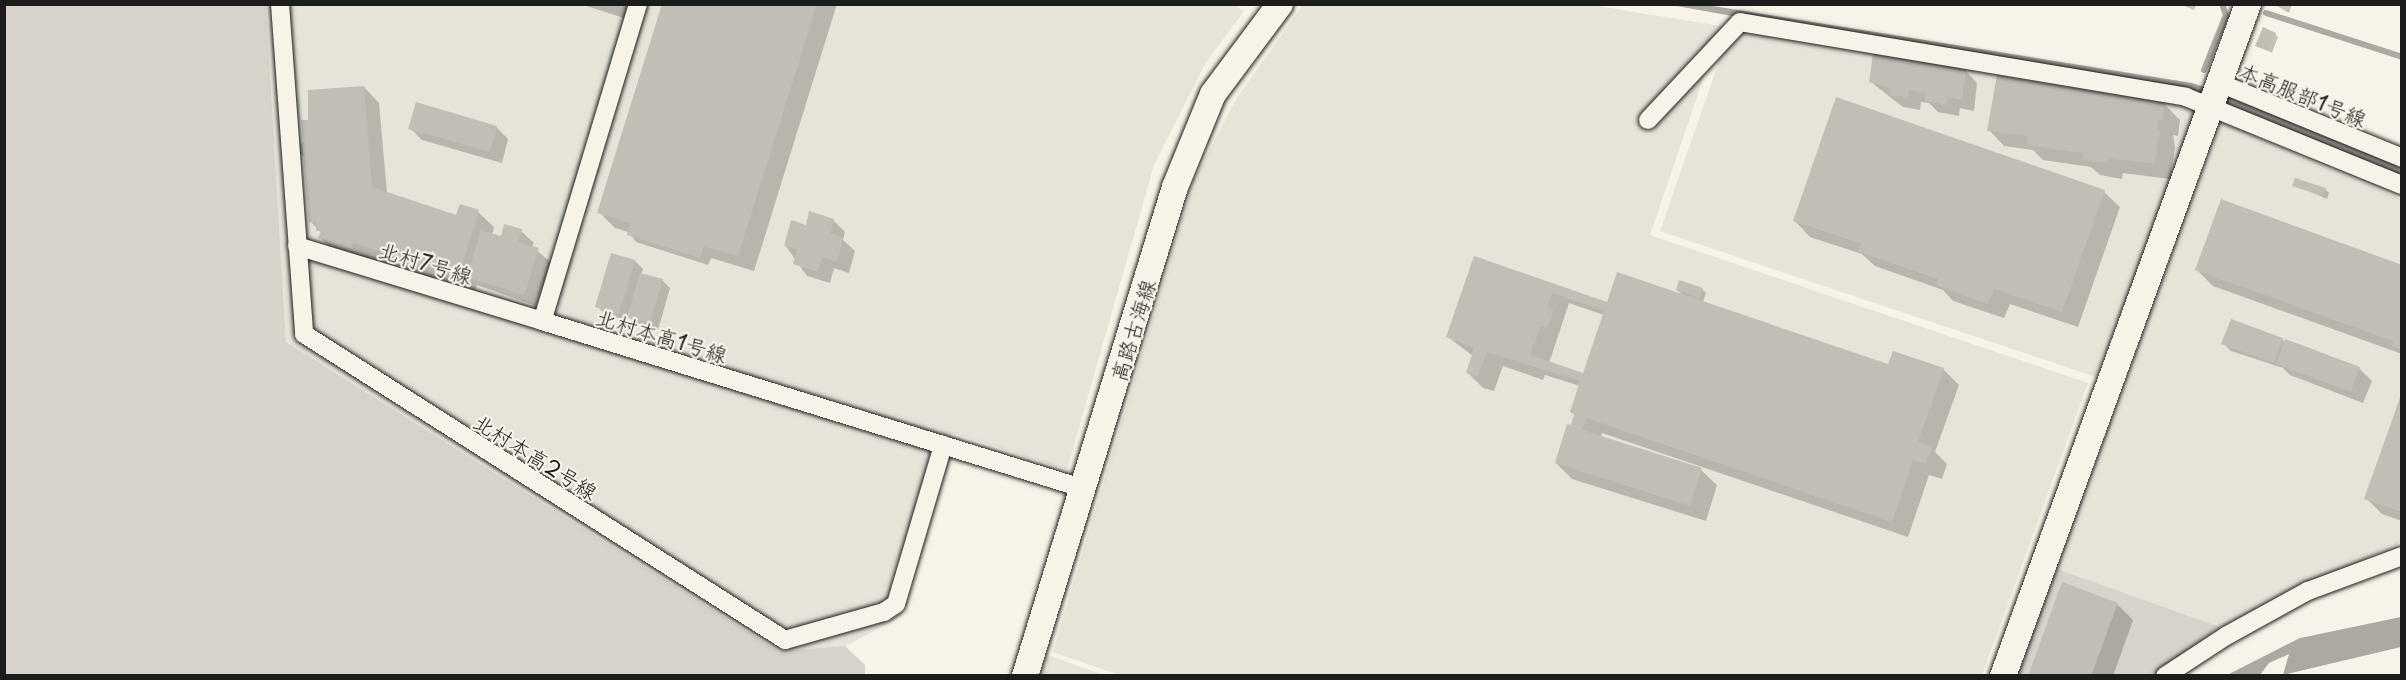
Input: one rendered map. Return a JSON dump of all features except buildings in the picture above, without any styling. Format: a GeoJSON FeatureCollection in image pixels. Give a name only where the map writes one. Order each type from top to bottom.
{"type":"FeatureCollection","features":[{"type":"Feature","properties":{"kind":"main road"},"geometry":{"type":"LineString","coordinates":[[2003,675],[2218,95],[2248,4]]}},
{"type":"Feature","properties":{"kind":"main road","name":"高路古海線"},"geometry":{"type":"LineString","coordinates":[[1025,675],[1085,489],[1175,187],[1213,94],[1272,7]]}},
{"type":"Feature","properties":{"kind":"street","name":"北村本高2号線"},"geometry":{"type":"LineString","coordinates":[[280,4],[304,334],[784,640],[884,612],[896,604],[943,445]]}},
{"type":"Feature","properties":{"kind":"street"},"geometry":{"type":"LineString","coordinates":[[542,321],[638,4]]}},
{"type":"Feature","properties":{"kind":"street"},"geometry":{"type":"LineString","coordinates":[[1648,120],[1740,22],[2186,97],[2218,95],[2402,185]]}},
{"type":"Feature","properties":{"kind":"street","name":"本高服部1号線"},"geometry":{"type":"LineString","coordinates":[[2218,95],[2402,159]]}},
{"type":"Feature","properties":{"kind":"street","name":"北村7号線"},"geometry":{"type":"LineString","coordinates":[[297,246],[542,321]]}},
{"type":"Feature","properties":{"kind":"street","name":"北村本高1号線"},"geometry":{"type":"LineString","coordinates":[[542,321],[1085,489]]}},
{"type":"Feature","properties":{"kind":"street"},"geometry":{"type":"LineString","coordinates":[[2165,675],[2308,591],[2402,556]]}},
{"type":"Feature","properties":{"kind":"shaded area"},"geometry":{"type":"Polygon","coordinates":[[[1233,4],[1244,11],[1205,64],[1154,165],[1067,470],[953,433],[901,617],[845,646],[780,651],[286,342],[266,5],[1233,4]]]}},
{"type":"Feature","properties":{"kind":"shaded area"},"geometry":{"type":"Polygon","coordinates":[[[4,5],[266,5],[286,342],[779,651],[845,646],[865,665],[865,675],[5,675],[4,5]]]}},
{"type":"Feature","properties":{"kind":"shaded area"},"geometry":{"type":"Polygon","coordinates":[[[1303,5],[1591,5],[1721,26],[1650,235],[2088,383],[1982,675],[1122,676],[1053,652],[1193,182],[1236,99],[1303,5]]]}},
{"type":"Feature","properties":{"kind":"shaded area"},"geometry":{"type":"Polygon","coordinates":[[[1671,5],[1707,5],[2192,83],[2238,97],[2295,124],[2401,166],[2401,178],[2226,104],[1671,5]]]}},
{"type":"Feature","properties":{"kind":"shaded area"},"geometry":{"type":"Polygon","coordinates":[[[1738,31],[2201,106],[2096,377],[1660,231],[1721,56],[1738,31]]]}},
{"type":"Feature","properties":{"kind":"shaded area"},"geometry":{"type":"Polygon","coordinates":[[[2221,122],[2401,199],[2401,542],[2220,627],[2057,569],[2221,122]]]}},
{"type":"Feature","properties":{"kind":"shaded area"},"geometry":{"type":"Polygon","coordinates":[[[2057,569],[2220,627],[2154,675],[2017,676],[2057,569]]]}},
{"type":"Feature","properties":{"kind":"shaded area"},"geometry":{"type":"Polygon","coordinates":[[[2401,617],[2401,647],[2283,675],[2289,654],[2269,663],[2260,675],[2227,675],[2300,638],[2401,617]]]}},
{"type":"Feature","properties":{"kind":"shaded area"},"geometry":{"type":"Polygon","coordinates":[[[1047,655],[1104,675],[1040,675],[1047,655]]]}},
{"type":"Feature","properties":{"kind":"waterway"},"geometry":{"type":"LineString","coordinates":[[2204,70],[2226,15],[2222,4]]}},
{"type":"Feature","properties":{"kind":"waterway"},"geometry":{"type":"LineString","coordinates":[[2266,13],[2402,57]]}}]}
